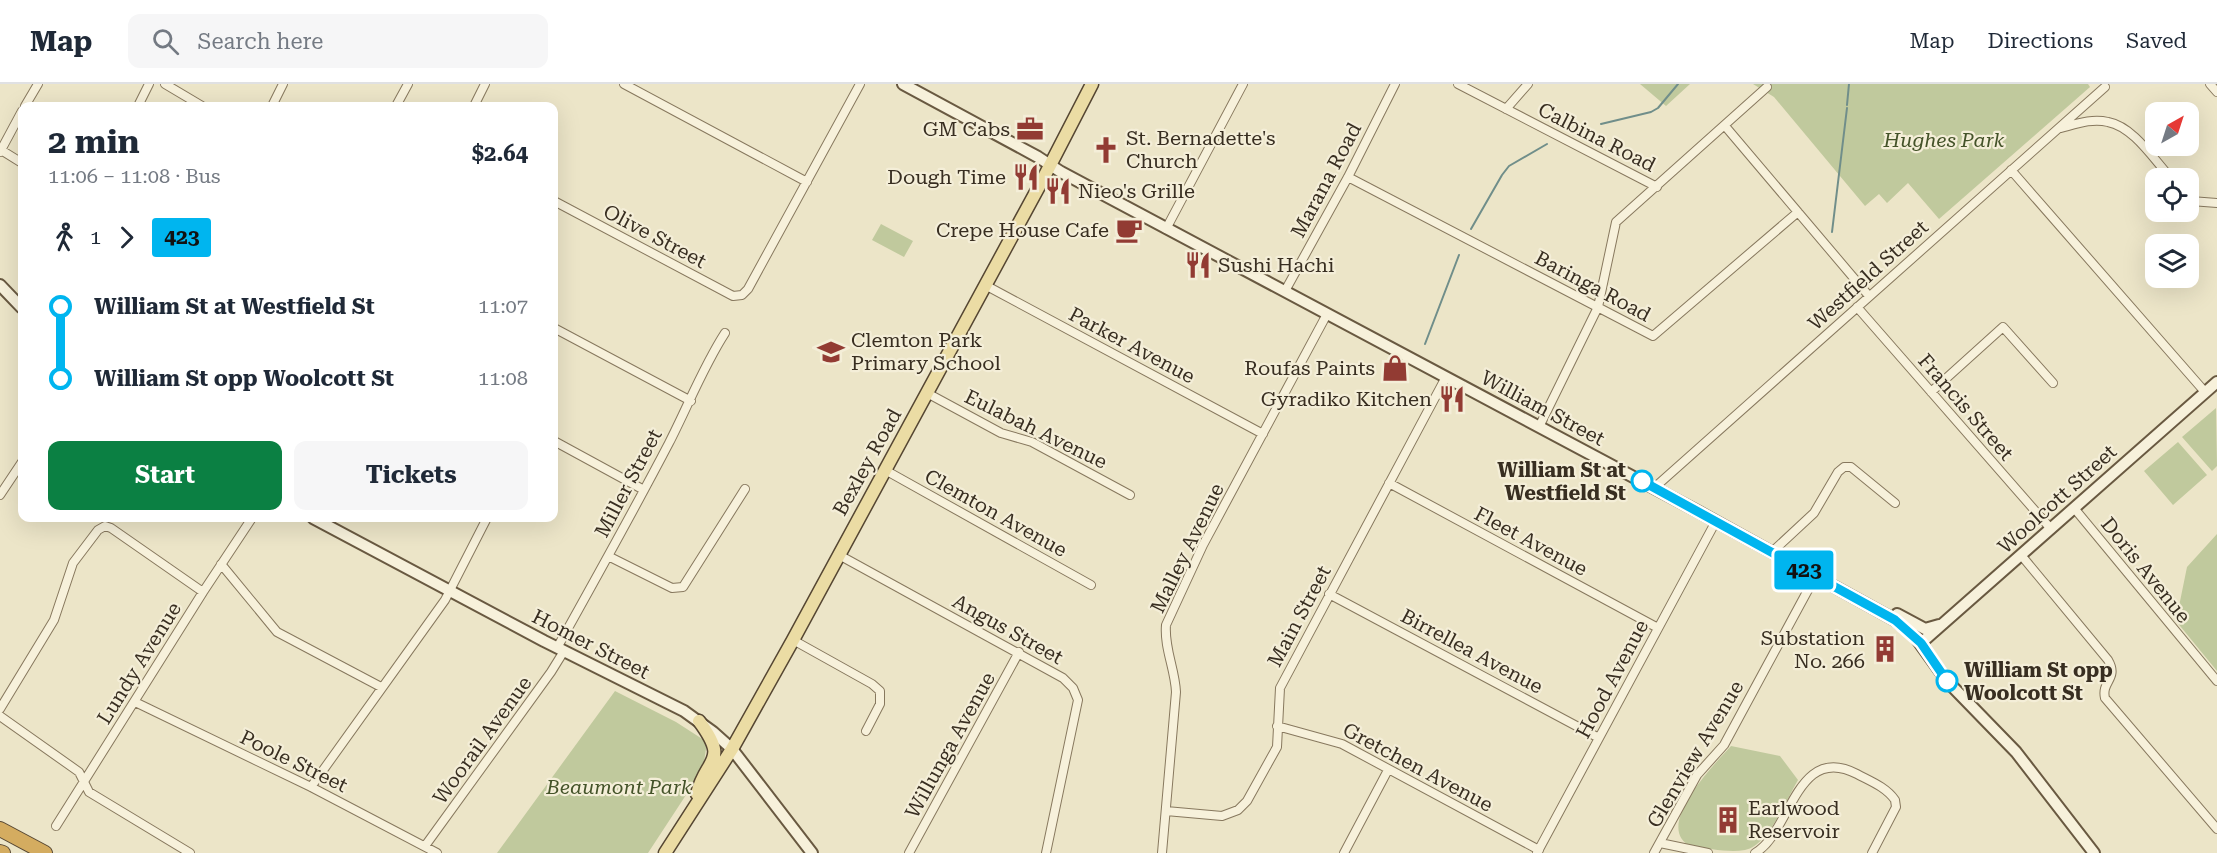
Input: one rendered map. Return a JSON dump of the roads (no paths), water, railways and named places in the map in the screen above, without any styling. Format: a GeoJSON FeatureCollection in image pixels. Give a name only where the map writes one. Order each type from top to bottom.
{"type":"FeatureCollection","features":[{"type":"Feature","properties":{"kind":"highway"},"geometry":{"type":"LineString","coordinates":[[0,830],[45,853]]}},
{"type":"Feature","properties":{"kind":"highway"},"geometry":{"type":"LineString","coordinates":[[0,839],[32,853]]}},
{"type":"Feature","properties":{"kind":"main road","name":"William Street"},"geometry":{"type":"LineString","coordinates":[[903,84],[1166,229],[1716,521],[1900,623],[1921,643],[1947,681],[2016,752],[2094,853]]}},
{"type":"Feature","properties":{"kind":"main road","name":"Bexley Road"},"geometry":{"type":"LineString","coordinates":[[665,853],[732,749],[793,640],[1092,84]]}},
{"type":"Feature","properties":{"kind":"main road"},"geometry":{"type":"LineString","coordinates":[[0,285],[18,304]]}},
{"type":"Feature","properties":{"kind":"main road","name":"Woolcott Street"},"geometry":{"type":"LineString","coordinates":[[1921,643],[2217,382]]}},
{"type":"Feature","properties":{"kind":"main road","name":"Homer Street"},"geometry":{"type":"LineString","coordinates":[[321,522],[560,649],[684,711],[699,721],[732,749],[812,853]]}},
{"type":"Feature","properties":{"kind":"main road"},"geometry":{"type":"LineString","coordinates":[[1869,605],[1879,605],[1925,629],[1944,623]]}},
{"type":"Feature","properties":{"kind":"main road"},"geometry":{"type":"LineString","coordinates":[[695,807],[697,791],[714,755],[711,740],[699,721]]}},
{"type":"Feature","properties":{"kind":"street"},"geometry":{"type":"LineString","coordinates":[[27,102],[38,84]]}},
{"type":"Feature","properties":{"kind":"street"},"geometry":{"type":"LineString","coordinates":[[140,102],[149,84]]}},
{"type":"Feature","properties":{"kind":"street"},"geometry":{"type":"LineString","coordinates":[[165,84],[195,102]]}},
{"type":"Feature","properties":{"kind":"street"},"geometry":{"type":"LineString","coordinates":[[274,102],[282,84]]}},
{"type":"Feature","properties":{"kind":"street"},"geometry":{"type":"LineString","coordinates":[[398,102],[408,84]]}},
{"type":"Feature","properties":{"kind":"street"},"geometry":{"type":"LineString","coordinates":[[476,102],[485,84]]}},
{"type":"Feature","properties":{"kind":"street"},"geometry":{"type":"LineString","coordinates":[[624,84],[807,182],[860,84]]}},
{"type":"Feature","properties":{"kind":"street"},"geometry":{"type":"LineString","coordinates":[[1166,229],[1243,84]]}},
{"type":"Feature","properties":{"kind":"street","name":"Marana Road"},"geometry":{"type":"LineString","coordinates":[[1284,291],[1348,177],[1395,84]]}},
{"type":"Feature","properties":{"kind":"street","name":"Calbina Road"},"geometry":{"type":"LineString","coordinates":[[1458,84],[1657,187]]}},
{"type":"Feature","properties":{"kind":"street"},"geometry":{"type":"LineString","coordinates":[[1506,110],[1528,84]]}},
{"type":"Feature","properties":{"kind":"street"},"geometry":{"type":"LineString","coordinates":[[2210,84],[2217,92]]}},
{"type":"Feature","properties":{"kind":"street"},"geometry":{"type":"LineString","coordinates":[[1539,427],[1598,307],[1616,222],[1767,87]]}},
{"type":"Feature","properties":{"kind":"street","name":"Westfield Street"},"geometry":{"type":"LineString","coordinates":[[1654,488],[2105,87]]}},
{"type":"Feature","properties":{"kind":"street"},"geometry":{"type":"LineString","coordinates":[[18,118],[0,151],[18,160]]}},
{"type":"Feature","properties":{"kind":"street"},"geometry":{"type":"LineString","coordinates":[[2060,129],[2086,121],[2109,122],[2130,133],[2162,168]]}},
{"type":"Feature","properties":{"kind":"street"},"geometry":{"type":"LineString","coordinates":[[1725,126],[1869,296]]}},
{"type":"Feature","properties":{"kind":"street"},"geometry":{"type":"LineString","coordinates":[[2011,170],[2205,392]]}},
{"type":"Feature","properties":{"kind":"street","name":"Baringa Road"},"geometry":{"type":"LineString","coordinates":[[1348,177],[1653,336],[1798,212]]}},
{"type":"Feature","properties":{"kind":"street","name":"Olive Street"},"geometry":{"type":"LineString","coordinates":[[558,203],[733,296],[742,296],[748,290],[807,182]]}},
{"type":"Feature","properties":{"kind":"street"},"geometry":{"type":"LineString","coordinates":[[2199,202],[2217,203]]}},
{"type":"Feature","properties":{"kind":"street","name":"Parker Avenue"},"geometry":{"type":"LineString","coordinates":[[985,285],[1263,434]]}},
{"type":"Feature","properties":{"kind":"street","name":"Francis Street"},"geometry":{"type":"LineString","coordinates":[[1857,307],[2051,529]]}},
{"type":"Feature","properties":{"kind":"street","name":"Malley Avenue"},"geometry":{"type":"LineString","coordinates":[[1162,853],[1176,692],[1175,675],[1165,640],[1166,625],[1203,545],[1327,314]]}},
{"type":"Feature","properties":{"kind":"street"},"geometry":{"type":"LineString","coordinates":[[1931,392],[2003,327],[2053,383]]}},
{"type":"Feature","properties":{"kind":"street"},"geometry":{"type":"LineString","coordinates":[[558,330],[691,401]]}},
{"type":"Feature","properties":{"kind":"street","name":"Miller Street"},"geometry":{"type":"LineString","coordinates":[[560,649],[691,401],[709,358],[725,333]]}},
{"type":"Feature","properties":{"kind":"street","name":"Main Street"},"geometry":{"type":"LineString","coordinates":[[1166,811],[1222,816],[1238,810],[1247,801],[1277,747],[1280,688],[1446,377]]}},
{"type":"Feature","properties":{"kind":"street","name":"Eulabah Avenue"},"geometry":{"type":"LineString","coordinates":[[927,393],[1001,433],[1032,442],[1130,495]]}},
{"type":"Feature","properties":{"kind":"street"},"geometry":{"type":"LineString","coordinates":[[558,443],[644,490]]}},
{"type":"Feature","properties":{"kind":"street"},"geometry":{"type":"LineString","coordinates":[[1772,552],[1814,513],[1840,468],[1851,467],[1895,503]]}},
{"type":"Feature","properties":{"kind":"street"},"geometry":{"type":"LineString","coordinates":[[0,495],[18,468]]}},
{"type":"Feature","properties":{"kind":"street","name":"Clemton Avenue"},"geometry":{"type":"LineString","coordinates":[[885,470],[1091,585]]}},
{"type":"Feature","properties":{"kind":"street","name":"Fleet Avenue"},"geometry":{"type":"LineString","coordinates":[[1389,483],[1658,628]]}},
{"type":"Feature","properties":{"kind":"street"},"geometry":{"type":"LineString","coordinates":[[608,556],[672,588],[684,587],[745,489]]}},
{"type":"Feature","properties":{"kind":"street","name":"Doris Avenue"},"geometry":{"type":"LineString","coordinates":[[2074,508],[2217,681]]}},
{"type":"Feature","properties":{"kind":"street","name":"Hood Avenue"},"geometry":{"type":"LineString","coordinates":[[1538,851],[1716,521]]}},
{"type":"Feature","properties":{"kind":"street","name":"Lundy Avenue"},"geometry":{"type":"LineString","coordinates":[[56,826],[249,522]]}},
{"type":"Feature","properties":{"kind":"street"},"geometry":{"type":"LineString","coordinates":[[311,787],[445,600],[485,522]]}},
{"type":"Feature","properties":{"kind":"street"},"geometry":{"type":"LineString","coordinates":[[0,709],[54,620],[73,563],[98,530],[105,526],[111,528],[203,592]]}},
{"type":"Feature","properties":{"kind":"street","name":"Angus Street"},"geometry":{"type":"LineString","coordinates":[[838,555],[1019,652],[1063,678],[1073,688],[1078,700],[1046,853]]}},
{"type":"Feature","properties":{"kind":"street"},"geometry":{"type":"LineString","coordinates":[[2021,555],[2113,668],[2105,687],[2105,698],[2217,829]]}},
{"type":"Feature","properties":{"kind":"street"},"geometry":{"type":"LineString","coordinates":[[221,564],[277,632],[381,687]]}},
{"type":"Feature","properties":{"kind":"street","name":"Glenview Avenue"},"geometry":{"type":"LineString","coordinates":[[1654,853],[1697,775],[1724,745],[1815,577]]}},
{"type":"Feature","properties":{"kind":"street","name":"Birrellea Avenue"},"geometry":{"type":"LineString","coordinates":[[1329,594],[1599,738]]}},
{"type":"Feature","properties":{"kind":"street"},"geometry":{"type":"LineString","coordinates":[[793,640],[872,684],[880,691],[880,704],[866,731]]}},
{"type":"Feature","properties":{"kind":"street","name":"Woorail Avenue"},"geometry":{"type":"LineString","coordinates":[[424,846],[551,672],[560,649]]}},
{"type":"Feature","properties":{"kind":"street","name":"Willunga Avenue"},"geometry":{"type":"LineString","coordinates":[[909,853],[1019,652]]}},
{"type":"Feature","properties":{"kind":"street","name":"Poole Street"},"geometry":{"type":"LineString","coordinates":[[135,702],[311,787],[437,853]]}},
{"type":"Feature","properties":{"kind":"street"},"geometry":{"type":"LineString","coordinates":[[0,716],[79,772],[89,792],[190,853]]}},
{"type":"Feature","properties":{"kind":"street","name":"Gretchen Avenue"},"geometry":{"type":"LineString","coordinates":[[1277,726],[1334,741],[1538,851]]}},
{"type":"Feature","properties":{"kind":"street"},"geometry":{"type":"LineString","coordinates":[[1755,853],[1767,844],[1802,783],[1816,773],[1833,768],[1852,771],[1879,786],[1895,800],[1896,807],[1872,853]]}},
{"type":"Feature","properties":{"kind":"street"},"geometry":{"type":"LineString","coordinates":[[1344,853],[1388,770]]}},
{"type":"Feature","properties":{"kind":"street"},"geometry":{"type":"LineString","coordinates":[[1660,843],[1708,853]]}},
{"type":"Feature","properties":{"kind":"waterway"},"geometry":{"type":"LineString","coordinates":[[1601,124],[1651,112],[1658,108],[1678,84]]}},
{"type":"Feature","properties":{"kind":"waterway"},"geometry":{"type":"LineString","coordinates":[[1847,105],[1849,84]]}},
{"type":"Feature","properties":{"kind":"waterway"},"geometry":{"type":"LineString","coordinates":[[1832,232],[1847,108]]}},
{"type":"Feature","properties":{"kind":"waterway"},"geometry":{"type":"LineString","coordinates":[[1471,229],[1509,166],[1547,144]]}},
{"type":"Feature","properties":{"kind":"waterway"},"geometry":{"type":"LineString","coordinates":[[1425,344],[1459,255]]}},
{"type":"Feature","properties":{"kind":"place","name":"GM Cabs"},"geometry":{"type":"Point","coordinates":[1030,129]}},
{"type":"Feature","properties":{"kind":"place","name":"St. Bernadette's Church"},"geometry":{"type":"Point","coordinates":[1106,150]}},
{"type":"Feature","properties":{"kind":"place","name":"Dough Time"},"geometry":{"type":"Point","coordinates":[1026,177]}},
{"type":"Feature","properties":{"kind":"place","name":"Nieo's Grille"},"geometry":{"type":"Point","coordinates":[1058,191]}},
{"type":"Feature","properties":{"kind":"place","name":"Crepe House Cafe"},"geometry":{"type":"Point","coordinates":[1129,230]}},
{"type":"Feature","properties":{"kind":"place","name":"Sushi Hachi"},"geometry":{"type":"Point","coordinates":[1198,265]}},
{"type":"Feature","properties":{"kind":"place","name":"Clemton Park Primary School"},"geometry":{"type":"Point","coordinates":[831,352]}},
{"type":"Feature","properties":{"kind":"place","name":"Roufas Paints"},"geometry":{"type":"Point","coordinates":[1395,368]}},
{"type":"Feature","properties":{"kind":"place","name":"Gyradiko Kitchen"},"geometry":{"type":"Point","coordinates":[1452,399]}},
{"type":"Feature","properties":{"kind":"place","name":"William St at Westfield St"},"geometry":{"type":"Point","coordinates":[1642,481]}},
{"type":"Feature","properties":{"kind":"place","name":"Substation No. 266"},"geometry":{"type":"Point","coordinates":[1885,649]}},
{"type":"Feature","properties":{"kind":"place","name":"William St opp Woolcott St"},"geometry":{"type":"Point","coordinates":[1947,681]}},
{"type":"Feature","properties":{"kind":"place","name":"Earlwood Reservoir"},"geometry":{"type":"Point","coordinates":[1728,820]}},
{"type":"Feature","properties":{"kind":"park label","name":"Hughes Park"},"geometry":{"type":"Point","coordinates":[1944,140]}},
{"type":"Feature","properties":{"kind":"park label","name":"Beaumont Park"},"geometry":{"type":"Point","coordinates":[619,787]}}]}
